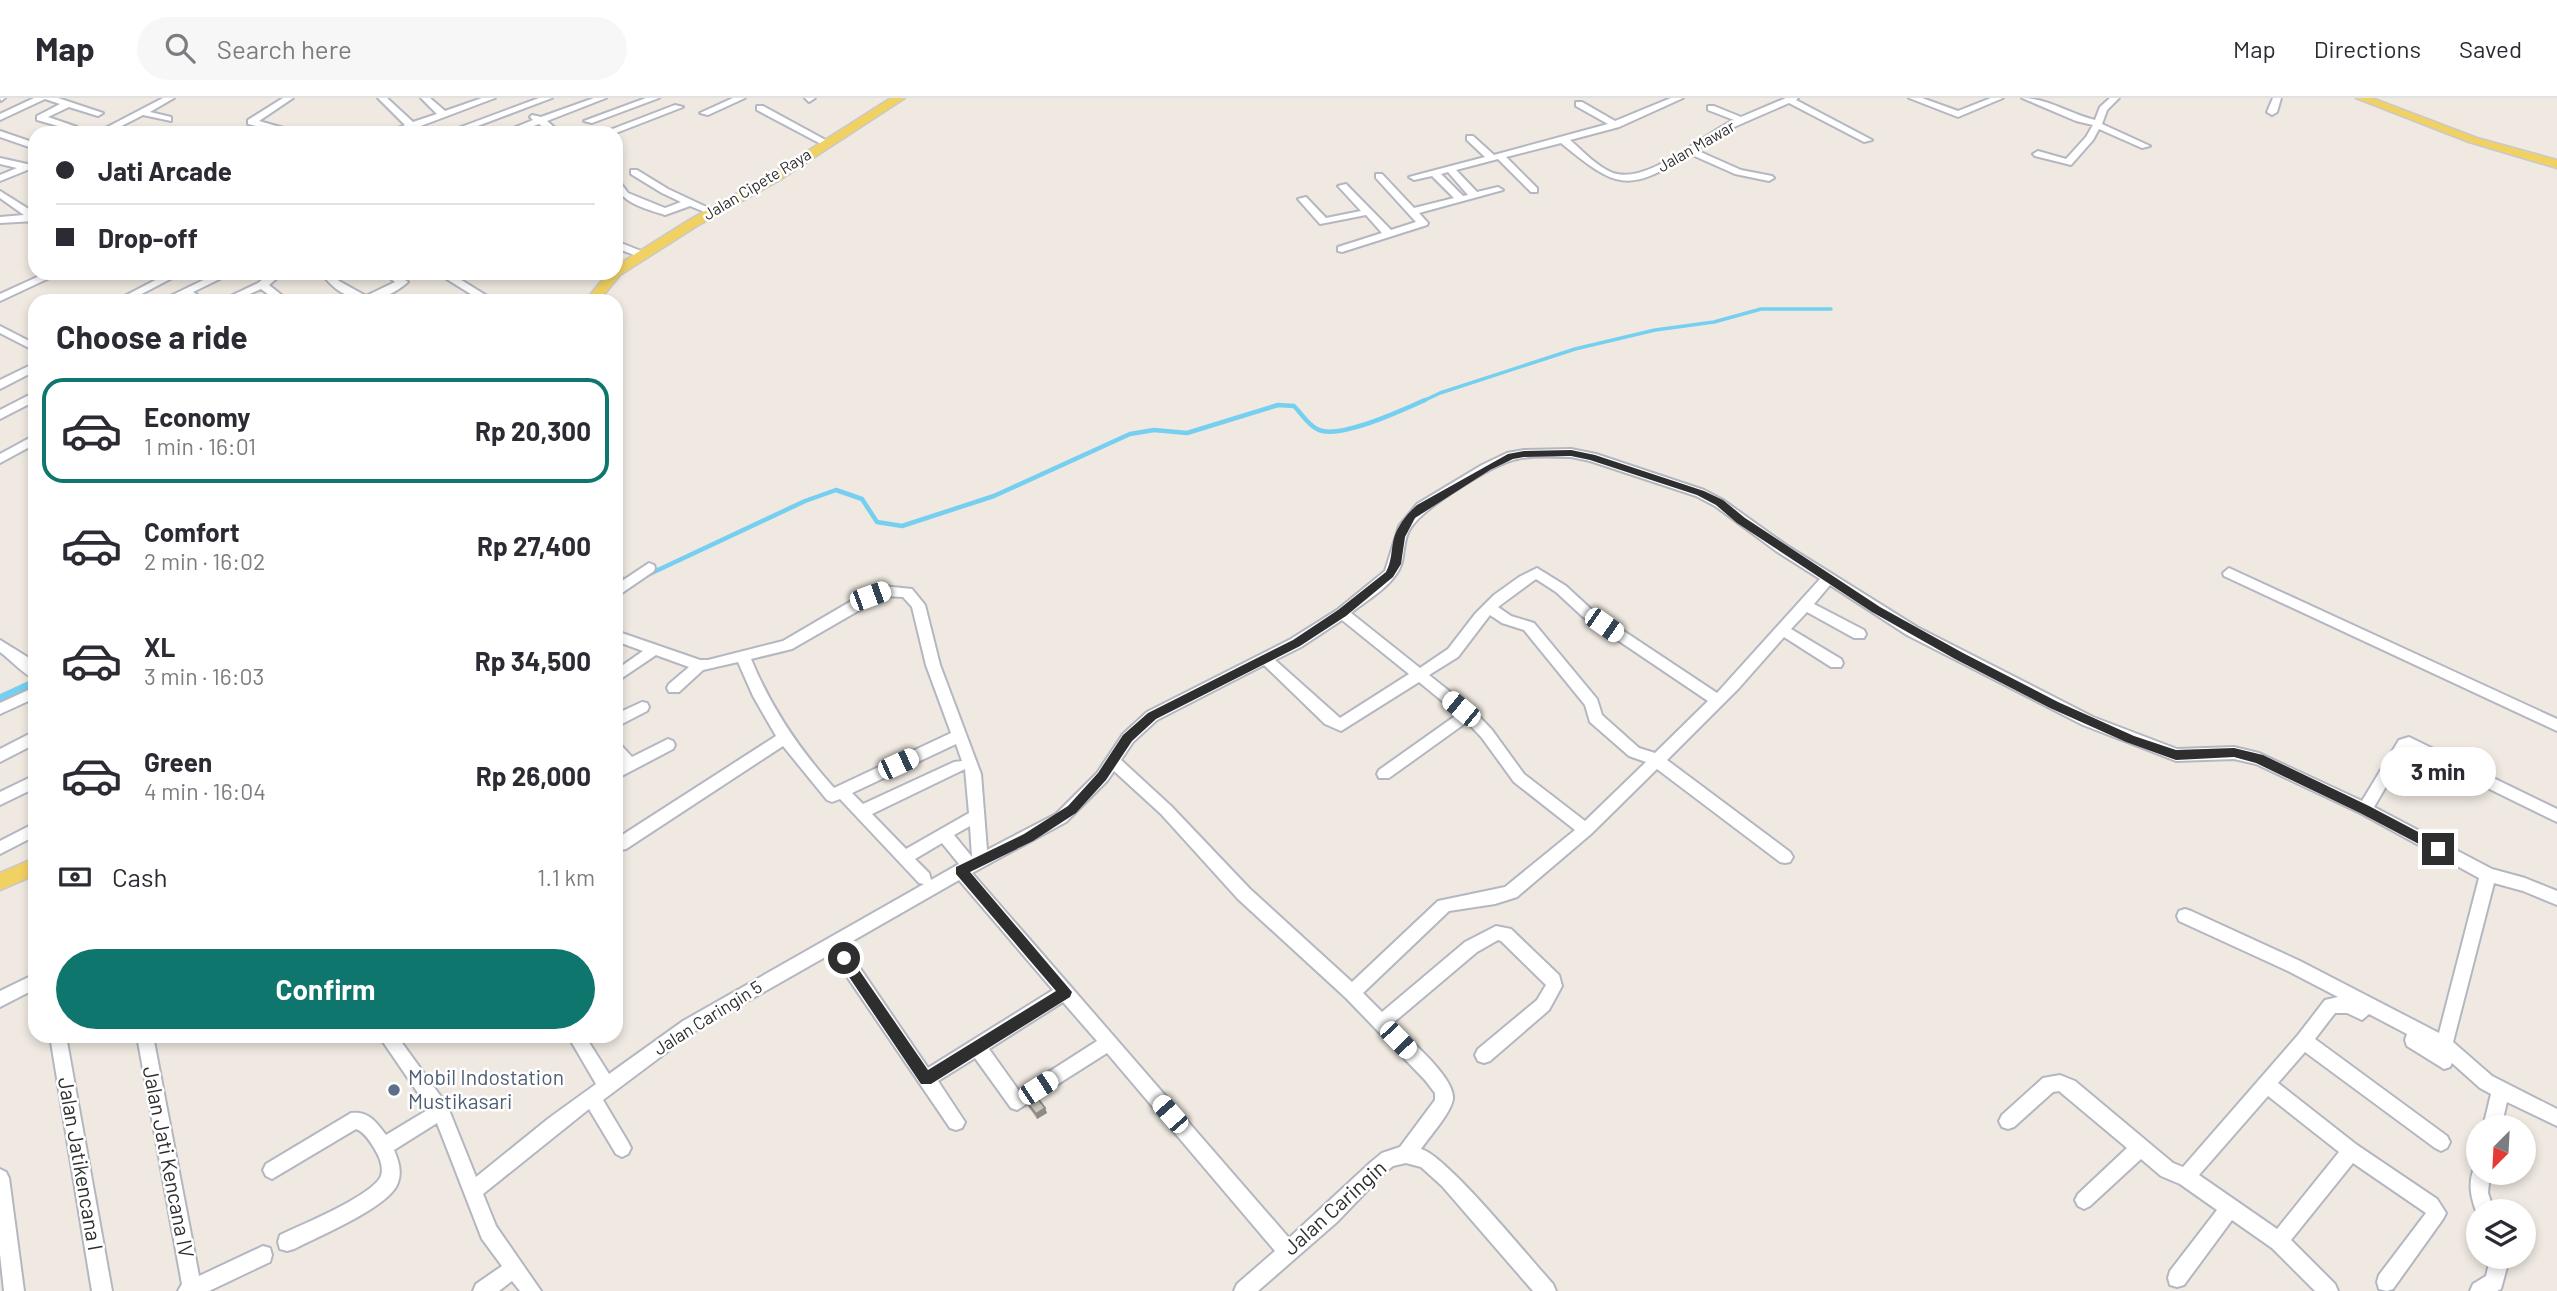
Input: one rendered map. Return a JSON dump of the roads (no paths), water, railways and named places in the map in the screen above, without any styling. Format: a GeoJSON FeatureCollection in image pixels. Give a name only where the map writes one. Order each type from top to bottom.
{"type":"FeatureCollection","features":[{"type":"Feature","properties":{"kind":"main road","name":"Jalan Cipete Raya"},"geometry":{"type":"LineString","coordinates":[[623,268],[712,212],[774,178],[900,98]]}},
{"type":"Feature","properties":{"kind":"main road"},"geometry":{"type":"LineString","coordinates":[[2362,98],[2473,140],[2557,164]]}},
{"type":"Feature","properties":{"kind":"main road","name":"Jalan Cipete Raya"},"geometry":{"type":"LineString","coordinates":[[598,294],[610,280]]}},
{"type":"Feature","properties":{"kind":"main road"},"geometry":{"type":"LineString","coordinates":[[0,882],[28,869]]}},
{"type":"Feature","properties":{"kind":"street"},"geometry":{"type":"LineString","coordinates":[[0,117],[41,98]]}},
{"type":"Feature","properties":{"kind":"street"},"geometry":{"type":"LineString","coordinates":[[49,98],[99,114],[74,126]]}},
{"type":"Feature","properties":{"kind":"street"},"geometry":{"type":"LineString","coordinates":[[139,98],[158,104]]}},
{"type":"Feature","properties":{"kind":"street"},"geometry":{"type":"LineString","coordinates":[[115,126],[170,98]]}},
{"type":"Feature","properties":{"kind":"street"},"geometry":{"type":"LineString","coordinates":[[155,116],[183,98]]}},
{"type":"Feature","properties":{"kind":"street"},"geometry":{"type":"LineString","coordinates":[[258,126],[251,120],[289,98]]}},
{"type":"Feature","properties":{"kind":"street"},"geometry":{"type":"LineString","coordinates":[[382,98],[412,126]]}},
{"type":"Feature","properties":{"kind":"street"},"geometry":{"type":"LineString","coordinates":[[425,98],[444,115]]}},
{"type":"Feature","properties":{"kind":"street"},"geometry":{"type":"LineString","coordinates":[[470,126],[548,98]]}},
{"type":"Feature","properties":{"kind":"street"},"geometry":{"type":"LineString","coordinates":[[525,126],[602,98]]}},
{"type":"Feature","properties":{"kind":"street"},"geometry":{"type":"LineString","coordinates":[[589,121],[655,98]]}},
{"type":"Feature","properties":{"kind":"street"},"geometry":{"type":"LineString","coordinates":[[623,127],[678,107],[665,98]]}},
{"type":"Feature","properties":{"kind":"street"},"geometry":{"type":"LineString","coordinates":[[705,113],[741,98]]}},
{"type":"Feature","properties":{"kind":"street"},"geometry":{"type":"LineString","coordinates":[[1414,177],[1616,125],[1679,98]]}},
{"type":"Feature","properties":{"kind":"street"},"geometry":{"type":"LineString","coordinates":[[1766,98],[1788,101],[1867,141]]}},
{"type":"Feature","properties":{"kind":"street"},"geometry":{"type":"LineString","coordinates":[[1913,98],[1958,114],[1999,98]]}},
{"type":"Feature","properties":{"kind":"street"},"geometry":{"type":"LineString","coordinates":[[2026,98],[2097,124],[2146,146]]}},
{"type":"Feature","properties":{"kind":"street"},"geometry":{"type":"LineString","coordinates":[[2038,154],[2068,163],[2097,124],[2103,109],[2115,98]]}},
{"type":"Feature","properties":{"kind":"street"},"geometry":{"type":"LineString","coordinates":[[2272,112],[2277,98]]}},
{"type":"Feature","properties":{"kind":"street"},"geometry":{"type":"LineString","coordinates":[[421,126],[484,99]]}},
{"type":"Feature","properties":{"kind":"street","name":"Jalan Mawar"},"geometry":{"type":"LineString","coordinates":[[1564,140],[1600,169],[1619,177],[1652,171],[1742,120],[1788,101]]}},
{"type":"Feature","properties":{"kind":"street"},"geometry":{"type":"LineString","coordinates":[[68,104],[40,118],[68,126]]}},
{"type":"Feature","properties":{"kind":"street"},"geometry":{"type":"LineString","coordinates":[[1579,104],[1616,125]]}},
{"type":"Feature","properties":{"kind":"street"},"geometry":{"type":"LineString","coordinates":[[522,108],[546,126]]}},
{"type":"Feature","properties":{"kind":"street"},"geometry":{"type":"LineString","coordinates":[[573,108],[596,126]]}},
{"type":"Feature","properties":{"kind":"street"},"geometry":{"type":"LineString","coordinates":[[760,108],[826,143]]}},
{"type":"Feature","properties":{"kind":"street"},"geometry":{"type":"LineString","coordinates":[[1711,108],[1742,120]]}},
{"type":"Feature","properties":{"kind":"street"},"geometry":{"type":"LineString","coordinates":[[141,112],[169,119]]}},
{"type":"Feature","properties":{"kind":"street"},"geometry":{"type":"LineString","coordinates":[[0,134],[28,144]]}},
{"type":"Feature","properties":{"kind":"street"},"geometry":{"type":"LineString","coordinates":[[1470,138],[1534,190]]}},
{"type":"Feature","properties":{"kind":"street"},"geometry":{"type":"LineString","coordinates":[[1689,150],[1738,172],[1769,178]]}},
{"type":"Feature","properties":{"kind":"street"},"geometry":{"type":"LineString","coordinates":[[0,161],[28,166]]}},
{"type":"Feature","properties":{"kind":"street"},"geometry":{"type":"LineString","coordinates":[[0,178],[28,169]]}},
{"type":"Feature","properties":{"kind":"street"},"geometry":{"type":"LineString","coordinates":[[1450,169],[1475,197]]}},
{"type":"Feature","properties":{"kind":"street"},"geometry":{"type":"LineString","coordinates":[[634,172],[712,212]]}},
{"type":"Feature","properties":{"kind":"street"},"geometry":{"type":"LineString","coordinates":[[1434,173],[1461,200]]}},
{"type":"Feature","properties":{"kind":"street"},"geometry":{"type":"LineString","coordinates":[[1342,249],[1423,223],[1378,176]]}},
{"type":"Feature","properties":{"kind":"street"},"geometry":{"type":"LineString","coordinates":[[1343,186],[1388,233]]}},
{"type":"Feature","properties":{"kind":"street"},"geometry":{"type":"LineString","coordinates":[[1413,211],[1498,190]]}},
{"type":"Feature","properties":{"kind":"street"},"geometry":{"type":"LineString","coordinates":[[0,194],[28,214]]}},
{"type":"Feature","properties":{"kind":"street"},"geometry":{"type":"LineString","coordinates":[[623,198],[665,212],[690,202]]}},
{"type":"Feature","properties":{"kind":"street"},"geometry":{"type":"LineString","coordinates":[[1303,199],[1324,222],[1368,212]]}},
{"type":"Feature","properties":{"kind":"street"},"geometry":{"type":"LineString","coordinates":[[0,220],[28,217]]}},
{"type":"Feature","properties":{"kind":"street"},"geometry":{"type":"LineString","coordinates":[[623,247],[642,255]]}},
{"type":"Feature","properties":{"kind":"street"},"geometry":{"type":"LineString","coordinates":[[0,298],[39,280]]}},
{"type":"Feature","properties":{"kind":"street"},"geometry":{"type":"LineString","coordinates":[[134,294],[163,280]]}},
{"type":"Feature","properties":{"kind":"street"},"geometry":{"type":"LineString","coordinates":[[180,294],[211,280]]}},
{"type":"Feature","properties":{"kind":"street"},"geometry":{"type":"LineString","coordinates":[[241,294],[269,280]]}},
{"type":"Feature","properties":{"kind":"street"},"geometry":{"type":"LineString","coordinates":[[332,280],[354,294]]}},
{"type":"Feature","properties":{"kind":"street"},"geometry":{"type":"LineString","coordinates":[[380,294],[402,280]]}},
{"type":"Feature","properties":{"kind":"street"},"geometry":{"type":"LineString","coordinates":[[454,280],[478,294]]}},
{"type":"Feature","properties":{"kind":"street"},"geometry":{"type":"LineString","coordinates":[[262,285],[274,294]]}},
{"type":"Feature","properties":{"kind":"street"},"geometry":{"type":"LineString","coordinates":[[184,292],[188,294]]}},
{"type":"Feature","properties":{"kind":"street"},"geometry":{"type":"LineString","coordinates":[[3,334],[28,345]]}},
{"type":"Feature","properties":{"kind":"street"},"geometry":{"type":"LineString","coordinates":[[0,384],[28,370]]}},
{"type":"Feature","properties":{"kind":"street"},"geometry":{"type":"LineString","coordinates":[[0,415],[28,400]]}},
{"type":"Feature","properties":{"kind":"street"},"geometry":{"type":"LineString","coordinates":[[0,458],[28,443]]}},
{"type":"Feature","properties":{"kind":"street","name":"Jalan Caringin 5"},"geometry":{"type":"LineString","coordinates":[[473,1191],[592,1097],[689,1026],[970,865],[1029,837],[1061,818],[1092,789],[1128,738],[1152,716],[1296,643],[1342,613],[1390,574],[1395,564],[1399,537],[1411,516],[1421,507],[1486,468],[1511,456],[1524,454],[1571,453],[1592,457],[1700,493],[1719,503],[1741,521],[1876,610],[2065,710],[2130,739],[2176,755],[2218,752],[2249,755],[2365,809],[2487,875],[2525,885],[2557,898]]}},
{"type":"Feature","properties":{"kind":"street"},"geometry":{"type":"LineString","coordinates":[[623,588],[649,568]]}},
{"type":"Feature","properties":{"kind":"street"},"geometry":{"type":"LineString","coordinates":[[2229,573],[2557,725]]}},
{"type":"Feature","properties":{"kind":"street"},"geometry":{"type":"LineString","coordinates":[[1266,659],[1330,720],[1341,725],[1454,653],[1490,608],[1533,574],[1543,575],[1587,613],[1717,700]]}},
{"type":"Feature","properties":{"kind":"street"},"geometry":{"type":"LineString","coordinates":[[1352,993],[1444,906],[1461,901],[1502,897],[1586,830],[1717,700],[1829,578]]}},
{"type":"Feature","properties":{"kind":"street"},"geometry":{"type":"LineString","coordinates":[[623,638],[700,665],[787,645],[870,596],[883,591],[907,592],[918,605],[933,665],[974,774],[970,865]]}},
{"type":"Feature","properties":{"kind":"street"},"geometry":{"type":"LineString","coordinates":[[1805,604],[1859,634]]}},
{"type":"Feature","properties":{"kind":"street"},"geometry":{"type":"LineString","coordinates":[[1490,608],[1507,620],[1529,626],[1592,703],[1595,718],[1634,752],[1655,759],[1785,857]]}},
{"type":"Feature","properties":{"kind":"street"},"geometry":{"type":"LineString","coordinates":[[1342,613],[1468,714],[1487,734],[1519,778],[1586,830]]}},
{"type":"Feature","properties":{"kind":"street"},"geometry":{"type":"LineString","coordinates":[[1782,630],[1836,663]]}},
{"type":"Feature","properties":{"kind":"street"},"geometry":{"type":"LineString","coordinates":[[0,645],[24,657]]}},
{"type":"Feature","properties":{"kind":"street"},"geometry":{"type":"LineString","coordinates":[[623,672],[655,649]]}},
{"type":"Feature","properties":{"kind":"street"},"geometry":{"type":"LineString","coordinates":[[0,660],[24,657]]}},
{"type":"Feature","properties":{"kind":"street"},"geometry":{"type":"LineString","coordinates":[[743,657],[760,697],[783,738],[832,796],[959,736]]}},
{"type":"Feature","properties":{"kind":"street"},"geometry":{"type":"LineString","coordinates":[[674,688],[700,665]]}},
{"type":"Feature","properties":{"kind":"street"},"geometry":{"type":"LineString","coordinates":[[0,709],[28,695]]}},
{"type":"Feature","properties":{"kind":"street"},"geometry":{"type":"LineString","coordinates":[[623,717],[642,707]]}},
{"type":"Feature","properties":{"kind":"street"},"geometry":{"type":"LineString","coordinates":[[1384,774],[1468,714]]}},
{"type":"Feature","properties":{"kind":"street"},"geometry":{"type":"LineString","coordinates":[[623,843],[783,738]]}},
{"type":"Feature","properties":{"kind":"street"},"geometry":{"type":"LineString","coordinates":[[0,756],[28,741]]}},
{"type":"Feature","properties":{"kind":"street"},"geometry":{"type":"LineString","coordinates":[[2365,809],[2403,744],[2409,743],[2557,816]]}},
{"type":"Feature","properties":{"kind":"street"},"geometry":{"type":"LineString","coordinates":[[623,769],[668,745]]}},
{"type":"Feature","properties":{"kind":"street"},"geometry":{"type":"LineString","coordinates":[[623,757],[630,765]]}},
{"type":"Feature","properties":{"kind":"street"},"geometry":{"type":"LineString","coordinates":[[1113,761],[1166,810],[1244,894],[1352,993],[1431,1074],[1443,1090],[1444,1100],[1406,1154]]}},
{"type":"Feature","properties":{"kind":"street"},"geometry":{"type":"LineString","coordinates":[[862,812],[959,766]]}},
{"type":"Feature","properties":{"kind":"street"},"geometry":{"type":"LineString","coordinates":[[0,799],[28,785]]}},
{"type":"Feature","properties":{"kind":"street"},"geometry":{"type":"LineString","coordinates":[[846,796],[924,878]]}},
{"type":"Feature","properties":{"kind":"street"},"geometry":{"type":"LineString","coordinates":[[905,857],[968,819]]}},
{"type":"Feature","properties":{"kind":"street"},"geometry":{"type":"LineString","coordinates":[[0,848],[28,833]]}},
{"type":"Feature","properties":{"kind":"street"},"geometry":{"type":"LineString","coordinates":[[944,834],[1065,992],[1288,1251]]}},
{"type":"Feature","properties":{"kind":"street"},"geometry":{"type":"LineString","coordinates":[[2444,1053],[2487,875]]}},
{"type":"Feature","properties":{"kind":"street"},"geometry":{"type":"LineString","coordinates":[[2185,916],[2294,966],[2444,1053],[2501,1090],[2557,1118]]}},
{"type":"Feature","properties":{"kind":"street"},"geometry":{"type":"LineString","coordinates":[[1381,1023],[1471,947],[1496,933],[1505,934],[1553,980],[1554,986],[1543,1004],[1484,1055]]}},
{"type":"Feature","properties":{"kind":"street"},"geometry":{"type":"LineString","coordinates":[[841,954],[956,1122]]}},
{"type":"Feature","properties":{"kind":"street"},"geometry":{"type":"LineString","coordinates":[[0,999],[28,985]]}},
{"type":"Feature","properties":{"kind":"street"},"geometry":{"type":"LineString","coordinates":[[926,1079],[1065,992]]}},
{"type":"Feature","properties":{"kind":"street"},"geometry":{"type":"LineString","coordinates":[[2186,1177],[2304,1041],[2331,1005],[2349,1005],[2444,1053]]}},
{"type":"Feature","properties":{"kind":"street"},"geometry":{"type":"LineString","coordinates":[[2304,1041],[2441,1142]]}},
{"type":"Feature","properties":{"kind":"street","name":"Jalan Jatikencana I"},"geometry":{"type":"LineString","coordinates":[[59,1043],[103,1291]]}},
{"type":"Feature","properties":{"kind":"street","name":"Jalan Jati Kencana IV"},"geometry":{"type":"LineString","coordinates":[[146,1043],[190,1290]]}},
{"type":"Feature","properties":{"kind":"street"},"geometry":{"type":"LineString","coordinates":[[392,1043],[440,1111],[489,1232],[531,1291]]}},
{"type":"Feature","properties":{"kind":"street"},"geometry":{"type":"LineString","coordinates":[[580,1043],[607,1086]]}},
{"type":"Feature","properties":{"kind":"street"},"geometry":{"type":"LineString","coordinates":[[977,1047],[1017,1102],[1104,1046]]}},
{"type":"Feature","properties":{"kind":"street"},"geometry":{"type":"LineString","coordinates":[[2008,1121],[2049,1084],[2060,1083],[2069,1087],[2167,1170],[2186,1177],[2278,1241],[2328,1291]]}},
{"type":"Feature","properties":{"kind":"street"},"geometry":{"type":"LineString","coordinates":[[2266,1084],[2351,1152],[2431,1205],[2437,1213],[2386,1282]]}},
{"type":"Feature","properties":{"kind":"street"},"geometry":{"type":"LineString","coordinates":[[2496,1115],[2501,1090]]}},
{"type":"Feature","properties":{"kind":"street"},"geometry":{"type":"LineString","coordinates":[[592,1097],[622,1148]]}},
{"type":"Feature","properties":{"kind":"street"},"geometry":{"type":"LineString","coordinates":[[384,1146],[440,1111]]}},
{"type":"Feature","properties":{"kind":"street"},"geometry":{"type":"LineString","coordinates":[[272,1170],[355,1120],[365,1121],[384,1146],[391,1169],[383,1189],[288,1242]]}},
{"type":"Feature","properties":{"kind":"street"},"geometry":{"type":"LineString","coordinates":[[2084,1200],[2140,1148]]}},
{"type":"Feature","properties":{"kind":"street"},"geometry":{"type":"LineString","coordinates":[[2278,1241],[2351,1152]]}},
{"type":"Feature","properties":{"kind":"street","name":"Jalan Caringin"},"geometry":{"type":"LineString","coordinates":[[1244,1291],[1388,1159],[1406,1154],[1426,1159],[1448,1180],[1546,1291]]}},
{"type":"Feature","properties":{"kind":"street"},"geometry":{"type":"LineString","coordinates":[[0,1178],[14,1291]]}},
{"type":"Feature","properties":{"kind":"street"},"geometry":{"type":"LineString","coordinates":[[2177,1278],[2230,1208]]}},
{"type":"Feature","properties":{"kind":"street"},"geometry":{"type":"LineString","coordinates":[[190,1290],[263,1255]]}},
{"type":"Feature","properties":{"kind":"street"},"geometry":{"type":"LineString","coordinates":[[483,1291],[513,1268]]}},
{"type":"Feature","properties":{"kind":"street"},"geometry":{"type":"LineString","coordinates":[[2480,1291],[2494,1282],[2498,1269]]}},
{"type":"Feature","properties":{"kind":"waterway"},"geometry":{"type":"LineString","coordinates":[[1421,402],[1440,393],[1575,349],[1655,330],[1714,322],[1761,309],[1831,309]]}},
{"type":"Feature","properties":{"kind":"waterway"},"geometry":{"type":"LineString","coordinates":[[641,578],[805,501],[836,490],[862,499],[877,522],[902,526],[994,496],[1130,434],[1154,430],[1187,433],[1278,405],[1294,406],[1317,429],[1326,432],[1339,431],[1370,423],[1425,400]]}},
{"type":"Feature","properties":{"kind":"waterway"},"geometry":{"type":"LineString","coordinates":[[623,579],[629,581]]}},
{"type":"Feature","properties":{"kind":"waterway"},"geometry":{"type":"LineString","coordinates":[[0,701],[28,687]]}},
{"type":"Feature","properties":{"kind":"place","name":"Mobil Indostation Mustikasari"},"geometry":{"type":"Point","coordinates":[394,1090]}}]}
